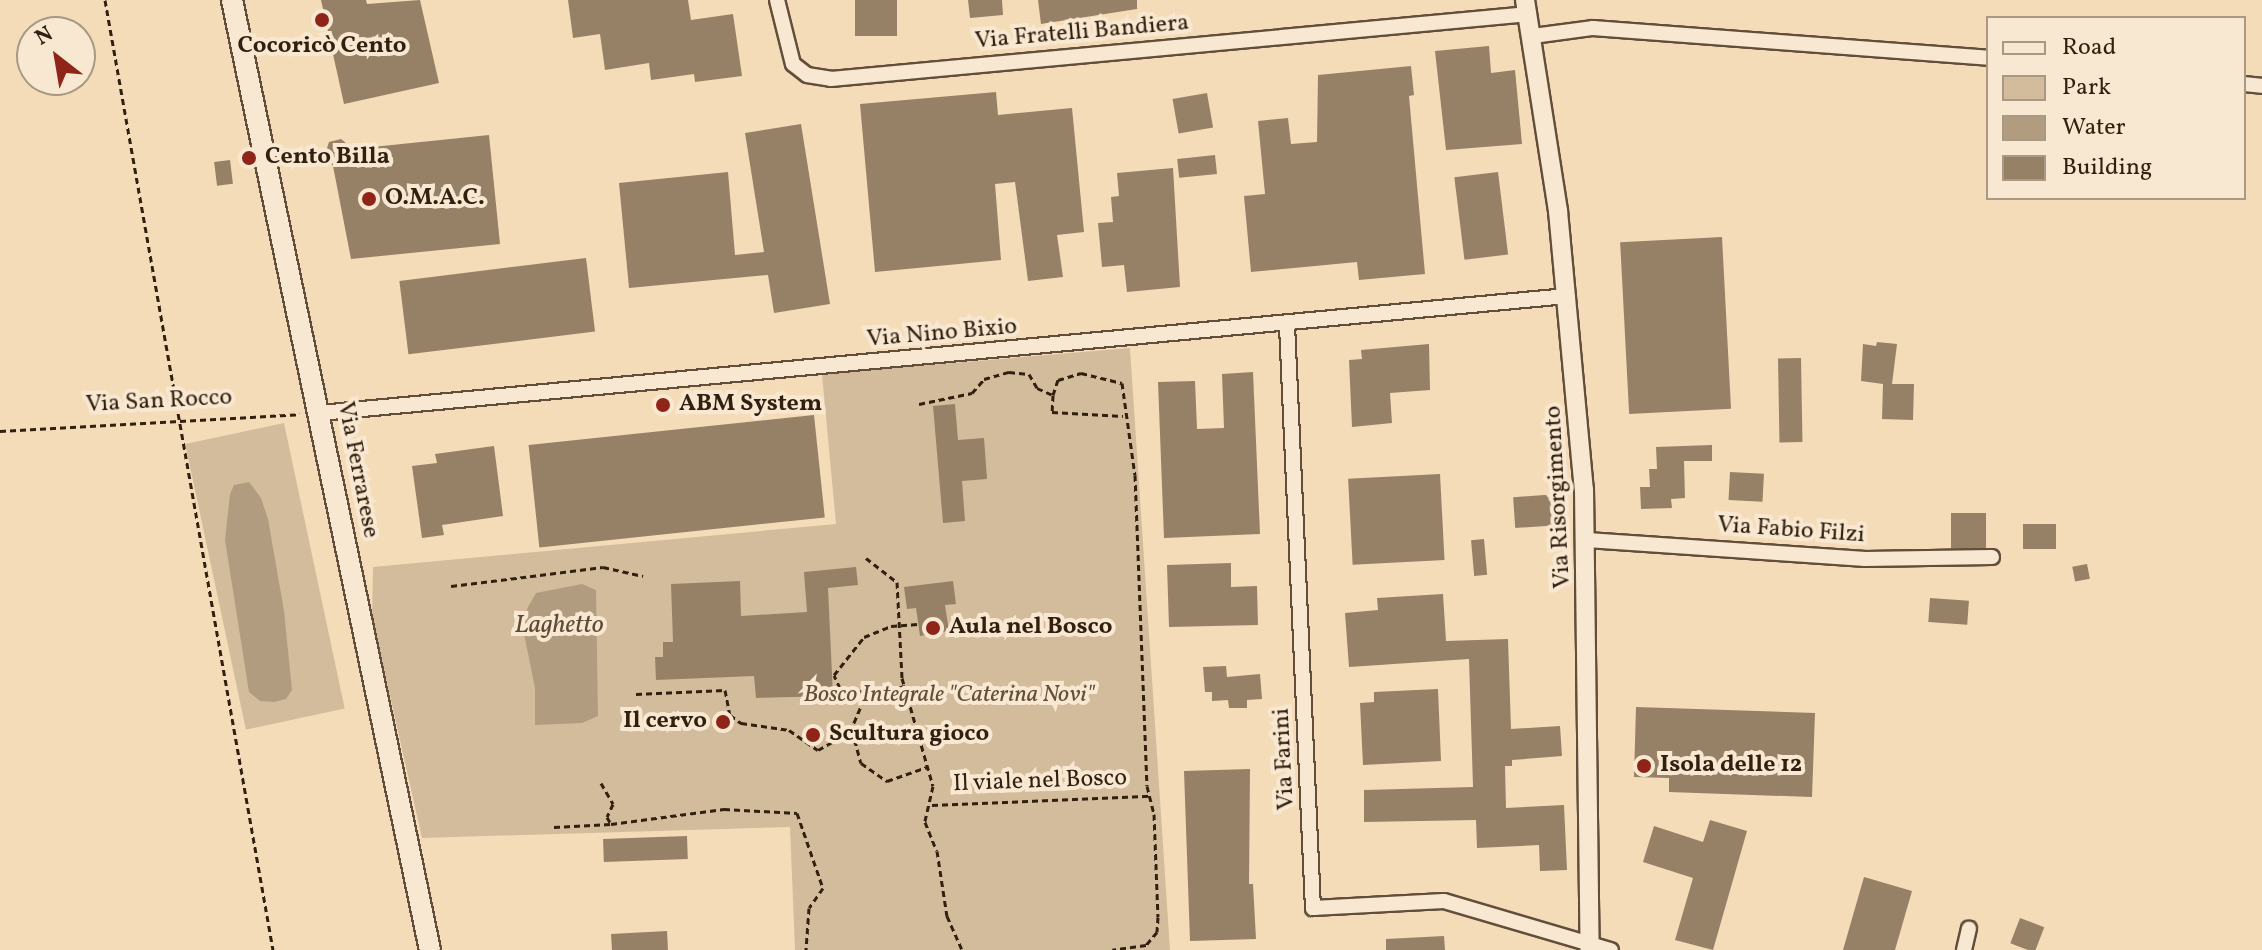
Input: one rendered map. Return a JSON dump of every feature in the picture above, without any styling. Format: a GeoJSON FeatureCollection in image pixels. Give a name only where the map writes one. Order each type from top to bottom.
{"type":"FeatureCollection","features":[{"type":"Feature","properties":{"kind":"main road","name":"Via Ferrarese"},"geometry":{"type":"LineString","coordinates":[[232,0],[430,950]]}},
{"type":"Feature","properties":{"kind":"street","name":"Via Fratelli Bandiera"},"geometry":{"type":"LineString","coordinates":[[777,0],[793,64],[807,75],[831,79],[1527,7]]}},
{"type":"Feature","properties":{"kind":"street","name":"Via Risorgimento"},"geometry":{"type":"LineString","coordinates":[[1527,7],[1568,296],[1587,540],[1590,947]]}},
{"type":"Feature","properties":{"kind":"street"},"geometry":{"type":"LineString","coordinates":[[1534,40],[1593,28],[1986,58]]}},
{"type":"Feature","properties":{"kind":"street","name":"Via Nino Bixio"},"geometry":{"type":"LineString","coordinates":[[320,413],[1287,325],[1568,296]]}},
{"type":"Feature","properties":{"kind":"street","name":"Via Farini"},"geometry":{"type":"LineString","coordinates":[[1287,325],[1313,908],[1444,901],[1590,947]]}},
{"type":"Feature","properties":{"kind":"street","name":"Via Fabio Filzi"},"geometry":{"type":"LineString","coordinates":[[1587,540],[1865,559],[1992,557]]}},
{"type":"Feature","properties":{"kind":"street"},"geometry":{"type":"LineString","coordinates":[[1964,950],[1969,929]]}},
{"type":"Feature","properties":{"kind":"street"},"geometry":{"type":"LineString","coordinates":[[1590,947],[1611,950]]}},
{"type":"Feature","properties":{"kind":"path"},"geometry":{"type":"LineString","coordinates":[[105,0],[273,950]]}},
{"type":"Feature","properties":{"kind":"path"},"geometry":{"type":"LineString","coordinates":[[919,404],[972,393],[984,379],[1009,372],[1029,374],[1037,388],[1053,395]]}},
{"type":"Feature","properties":{"kind":"path"},"geometry":{"type":"LineString","coordinates":[[1112,950],[1146,945],[1157,932],[1135,475],[1123,416],[1122,383],[1081,373],[1058,380],[1052,412],[1123,416]]}},
{"type":"Feature","properties":{"kind":"path","name":"Via San Rocco"},"geometry":{"type":"LineString","coordinates":[[0,431],[320,413]]}},
{"type":"Feature","properties":{"kind":"path"},"geometry":{"type":"LineString","coordinates":[[866,558],[897,582],[905,686],[933,786],[932,805],[925,822],[937,851],[947,916],[962,949]]}},
{"type":"Feature","properties":{"kind":"path"},"geometry":{"type":"LineString","coordinates":[[451,586],[603,567],[643,576]]}},
{"type":"Feature","properties":{"kind":"path"},"geometry":{"type":"LineString","coordinates":[[865,696],[864,692],[840,688],[834,675],[864,637],[902,625],[918,624]]}},
{"type":"Feature","properties":{"kind":"path"},"geometry":{"type":"LineString","coordinates":[[865,696],[905,686]]}},
{"type":"Feature","properties":{"kind":"path"},"geometry":{"type":"LineString","coordinates":[[636,694],[725,690],[730,715],[741,723],[789,730],[818,750],[852,730]]}},
{"type":"Feature","properties":{"kind":"path"},"geometry":{"type":"LineString","coordinates":[[865,696],[852,730],[861,763],[887,781],[927,767]]}},
{"type":"Feature","properties":{"kind":"path"},"geometry":{"type":"LineString","coordinates":[[601,783],[613,804],[607,817],[611,824]]}},
{"type":"Feature","properties":{"kind":"path","name":"Il viale nel Bosco"},"geometry":{"type":"LineString","coordinates":[[932,805],[1151,796]]}},
{"type":"Feature","properties":{"kind":"path"},"geometry":{"type":"LineString","coordinates":[[554,827],[611,824],[724,809],[797,813],[823,888],[809,908],[806,950]]}},
{"type":"Feature","properties":{"kind":"green space","name":"Bosco Integrale \"Caterina Novi\""},"geometry":{"type":"Polygon","coordinates":[[[1130,348],[1170,950],[795,950],[790,827],[422,838],[372,616],[373,567],[836,524],[822,374],[1130,348]]]}},
{"type":"Feature","properties":{"kind":"green space"},"geometry":{"type":"Polygon","coordinates":[[[284,423],[345,709],[246,730],[185,444],[284,423]]]}},
{"type":"Feature","properties":{"kind":"water"},"geometry":{"type":"Polygon","coordinates":[[[249,482],[261,498],[268,519],[284,611],[292,690],[286,699],[274,702],[260,701],[249,692],[225,540],[230,494],[234,485],[249,482]]]}},
{"type":"Feature","properties":{"kind":"water","name":"Laghetto"},"geometry":{"type":"Polygon","coordinates":[[[582,584],[596,590],[598,716],[582,723],[535,725],[535,688],[522,624],[536,593],[582,584]]]}},
{"type":"Feature","properties":{"kind":"building"},"geometry":{"type":"Polygon","coordinates":[[[321,0],[366,0],[367,4],[420,0],[439,83],[344,104],[321,0]]]}},
{"type":"Feature","properties":{"kind":"building"},"geometry":{"type":"Polygon","coordinates":[[[568,0],[688,0],[691,20],[733,14],[742,76],[695,82],[694,74],[651,80],[649,63],[605,70],[600,34],[573,38],[568,0]]]}},
{"type":"Feature","properties":{"kind":"building"},"geometry":{"type":"Polygon","coordinates":[[[855,0],[897,0],[897,36],[855,36],[855,0]]]}},
{"type":"Feature","properties":{"kind":"building"},"geometry":{"type":"Polygon","coordinates":[[[968,0],[1002,0],[1003,15],[970,18],[968,0]]]}},
{"type":"Feature","properties":{"kind":"building"},"geometry":{"type":"Polygon","coordinates":[[[1038,0],[1137,0],[1137,9],[1041,24],[1038,0]]]}},
{"type":"Feature","properties":{"kind":"building"},"geometry":{"type":"Polygon","coordinates":[[[1489,46],[1491,73],[1515,70],[1522,144],[1446,150],[1435,51],[1489,46]]]}},
{"type":"Feature","properties":{"kind":"building"},"geometry":{"type":"Polygon","coordinates":[[[1411,66],[1414,95],[1409,96],[1425,274],[1359,280],[1357,262],[1251,272],[1244,196],[1265,194],[1258,121],[1288,118],[1291,144],[1317,142],[1318,75],[1411,66]]]}},
{"type":"Feature","properties":{"kind":"building"},"geometry":{"type":"Polygon","coordinates":[[[996,92],[998,115],[1072,108],[1084,232],[1057,235],[1063,277],[1028,281],[1015,182],[995,184],[1001,260],[875,272],[860,104],[996,92]]]}},
{"type":"Feature","properties":{"kind":"building"},"geometry":{"type":"Polygon","coordinates":[[[1207,93],[1213,127],[1179,134],[1173,99],[1207,93]]]}},
{"type":"Feature","properties":{"kind":"building"},"geometry":{"type":"Polygon","coordinates":[[[801,124],[830,304],[774,313],[768,275],[629,288],[619,183],[728,172],[735,255],[764,252],[745,133],[801,124]]]}},
{"type":"Feature","properties":{"kind":"building"},"geometry":{"type":"Polygon","coordinates":[[[489,135],[500,244],[351,259],[333,166],[324,157],[329,142],[341,139],[353,149],[489,135]]]}},
{"type":"Feature","properties":{"kind":"building"},"geometry":{"type":"Polygon","coordinates":[[[1215,155],[1217,174],[1179,178],[1177,159],[1215,155]]]}},
{"type":"Feature","properties":{"kind":"building"},"geometry":{"type":"Polygon","coordinates":[[[230,160],[233,184],[217,186],[214,162],[230,160]]]}},
{"type":"Feature","properties":{"kind":"building"},"geometry":{"type":"Polygon","coordinates":[[[1173,168],[1180,287],[1127,292],[1124,265],[1102,267],[1098,223],[1113,222],[1111,197],[1119,196],[1117,173],[1173,168]]]}},
{"type":"Feature","properties":{"kind":"building"},"geometry":{"type":"Polygon","coordinates":[[[1498,172],[1508,254],[1464,260],[1454,177],[1498,172]]]}},
{"type":"Feature","properties":{"kind":"building"},"geometry":{"type":"Polygon","coordinates":[[[1722,237],[1731,409],[1629,414],[1620,242],[1722,237]]]}},
{"type":"Feature","properties":{"kind":"building"},"geometry":{"type":"Polygon","coordinates":[[[586,258],[595,331],[408,354],[399,281],[586,258]]]}},
{"type":"Feature","properties":{"kind":"building"},"geometry":{"type":"Polygon","coordinates":[[[1877,342],[1897,344],[1892,384],[1914,384],[1913,420],[1882,419],[1883,384],[1861,381],[1863,344],[1876,346],[1877,342]]]}},
{"type":"Feature","properties":{"kind":"building"},"geometry":{"type":"Polygon","coordinates":[[[1429,344],[1430,390],[1390,393],[1392,423],[1352,427],[1349,360],[1362,359],[1361,350],[1429,344]]]}},
{"type":"Feature","properties":{"kind":"building"},"geometry":{"type":"Polygon","coordinates":[[[1778,358],[1801,358],[1802,442],[1779,442],[1778,358]]]}},
{"type":"Feature","properties":{"kind":"building"},"geometry":{"type":"Polygon","coordinates":[[[1253,372],[1260,534],[1164,538],[1158,382],[1195,381],[1197,429],[1224,428],[1222,374],[1253,372]]]}},
{"type":"Feature","properties":{"kind":"building"},"geometry":{"type":"Polygon","coordinates":[[[955,404],[958,440],[984,438],[987,479],[962,481],[965,521],[943,523],[933,406],[955,404]]]}},
{"type":"Feature","properties":{"kind":"building"},"geometry":{"type":"Polygon","coordinates":[[[814,415],[825,517],[539,547],[529,445],[814,415]]]}},
{"type":"Feature","properties":{"kind":"building"},"geometry":{"type":"Polygon","coordinates":[[[1712,445],[1712,461],[1684,461],[1685,498],[1671,499],[1672,508],[1641,509],[1640,487],[1650,487],[1649,469],[1657,469],[1656,447],[1712,445]]]}},
{"type":"Feature","properties":{"kind":"building"},"geometry":{"type":"Polygon","coordinates":[[[494,446],[503,516],[442,525],[444,535],[422,538],[412,466],[437,463],[435,454],[494,446]]]}},
{"type":"Feature","properties":{"kind":"building"},"geometry":{"type":"Polygon","coordinates":[[[1730,472],[1764,474],[1762,502],[1729,500],[1730,472]]]}},
{"type":"Feature","properties":{"kind":"building"},"geometry":{"type":"Polygon","coordinates":[[[1440,474],[1445,560],[1353,565],[1348,479],[1440,474]]]}},
{"type":"Feature","properties":{"kind":"building"},"geometry":{"type":"Polygon","coordinates":[[[1558,494],[1560,525],[1515,528],[1513,497],[1558,494]]]}},
{"type":"Feature","properties":{"kind":"building"},"geometry":{"type":"Polygon","coordinates":[[[1951,513],[1986,513],[1986,548],[1951,548],[1951,513]]]}},
{"type":"Feature","properties":{"kind":"building"},"geometry":{"type":"Polygon","coordinates":[[[2023,524],[2056,524],[2056,549],[2023,549],[2023,524]]]}},
{"type":"Feature","properties":{"kind":"building"},"geometry":{"type":"Polygon","coordinates":[[[1484,539],[1487,575],[1474,576],[1471,540],[1484,539]]]}},
{"type":"Feature","properties":{"kind":"building"},"geometry":{"type":"Polygon","coordinates":[[[1231,563],[1231,587],[1257,586],[1258,625],[1169,627],[1167,565],[1231,563]]]}},
{"type":"Feature","properties":{"kind":"building"},"geometry":{"type":"Polygon","coordinates":[[[2087,564],[2090,579],[2075,582],[2072,567],[2087,564]]]}},
{"type":"Feature","properties":{"kind":"building"},"geometry":{"type":"Polygon","coordinates":[[[856,567],[858,585],[828,588],[833,696],[756,698],[754,676],[656,680],[655,657],[663,657],[663,642],[673,642],[671,584],[740,581],[741,616],[807,612],[804,572],[856,567]]]}},
{"type":"Feature","properties":{"kind":"building"},"geometry":{"type":"Polygon","coordinates":[[[953,581],[956,604],[945,605],[949,631],[920,636],[916,608],[907,609],[904,587],[953,581]]]}},
{"type":"Feature","properties":{"kind":"building"},"geometry":{"type":"Polygon","coordinates":[[[1443,594],[1446,641],[1508,639],[1511,729],[1560,726],[1562,756],[1512,760],[1512,766],[1505,766],[1506,808],[1564,805],[1567,870],[1540,871],[1539,845],[1477,848],[1476,820],[1364,822],[1364,790],[1473,787],[1469,659],[1349,667],[1345,613],[1378,610],[1377,598],[1443,594]]]}},
{"type":"Feature","properties":{"kind":"building"},"geometry":{"type":"Polygon","coordinates":[[[1930,598],[1969,601],[1967,625],[1928,622],[1930,598]]]}},
{"type":"Feature","properties":{"kind":"building"},"geometry":{"type":"Polygon","coordinates":[[[1226,666],[1227,677],[1260,674],[1262,699],[1247,700],[1247,708],[1229,708],[1228,700],[1212,701],[1212,692],[1205,692],[1203,667],[1226,666]]]}},
{"type":"Feature","properties":{"kind":"building"},"geometry":{"type":"Polygon","coordinates":[[[1438,689],[1441,761],[1363,765],[1360,703],[1374,702],[1374,692],[1438,689]]]}},
{"type":"Feature","properties":{"kind":"building"},"geometry":{"type":"Polygon","coordinates":[[[1636,707],[1815,713],[1812,797],[1669,792],[1669,778],[1634,777],[1636,707]]]}},
{"type":"Feature","properties":{"kind":"building"},"geometry":{"type":"Polygon","coordinates":[[[1250,769],[1249,884],[1253,884],[1256,939],[1190,941],[1184,771],[1250,769]]]}},
{"type":"Feature","properties":{"kind":"building"},"geometry":{"type":"Polygon","coordinates":[[[1710,820],[1747,831],[1713,950],[1675,940],[1693,878],[1643,862],[1654,826],[1703,842],[1710,820]]]}},
{"type":"Feature","properties":{"kind":"building"},"geometry":{"type":"Polygon","coordinates":[[[687,836],[688,859],[604,862],[603,839],[687,836]]]}},
{"type":"Feature","properties":{"kind":"building"},"geometry":{"type":"Polygon","coordinates":[[[1864,877],[1912,891],[1895,950],[1843,950],[1864,877]]]}},
{"type":"Feature","properties":{"kind":"building"},"geometry":{"type":"Polygon","coordinates":[[[2020,918],[2044,927],[2036,950],[2010,943],[2020,918]]]}},
{"type":"Feature","properties":{"kind":"building"},"geometry":{"type":"Polygon","coordinates":[[[667,931],[668,950],[612,950],[611,934],[667,931]]]}},
{"type":"Feature","properties":{"kind":"building"},"geometry":{"type":"Polygon","coordinates":[[[1444,936],[1445,950],[1386,950],[1386,939],[1444,936]]]}},
{"type":"Feature","properties":{"kind":"place","name":"Cocoricò Cento"},"geometry":{"type":"Point","coordinates":[322,20]}},
{"type":"Feature","properties":{"kind":"place","name":"Cento Billa"},"geometry":{"type":"Point","coordinates":[249,158]}},
{"type":"Feature","properties":{"kind":"place","name":"O.M.A.C."},"geometry":{"type":"Point","coordinates":[369,199]}},
{"type":"Feature","properties":{"kind":"place","name":"ABM System"},"geometry":{"type":"Point","coordinates":[663,405]}},
{"type":"Feature","properties":{"kind":"place","name":"Aula nel Bosco"},"geometry":{"type":"Point","coordinates":[933,628]}},
{"type":"Feature","properties":{"kind":"place","name":"Il cervo"},"geometry":{"type":"Point","coordinates":[723,722]}},
{"type":"Feature","properties":{"kind":"place","name":"Scultura gioco"},"geometry":{"type":"Point","coordinates":[813,735]}},
{"type":"Feature","properties":{"kind":"place","name":"Isola delle 12"},"geometry":{"type":"Point","coordinates":[1644,766]}}]}
